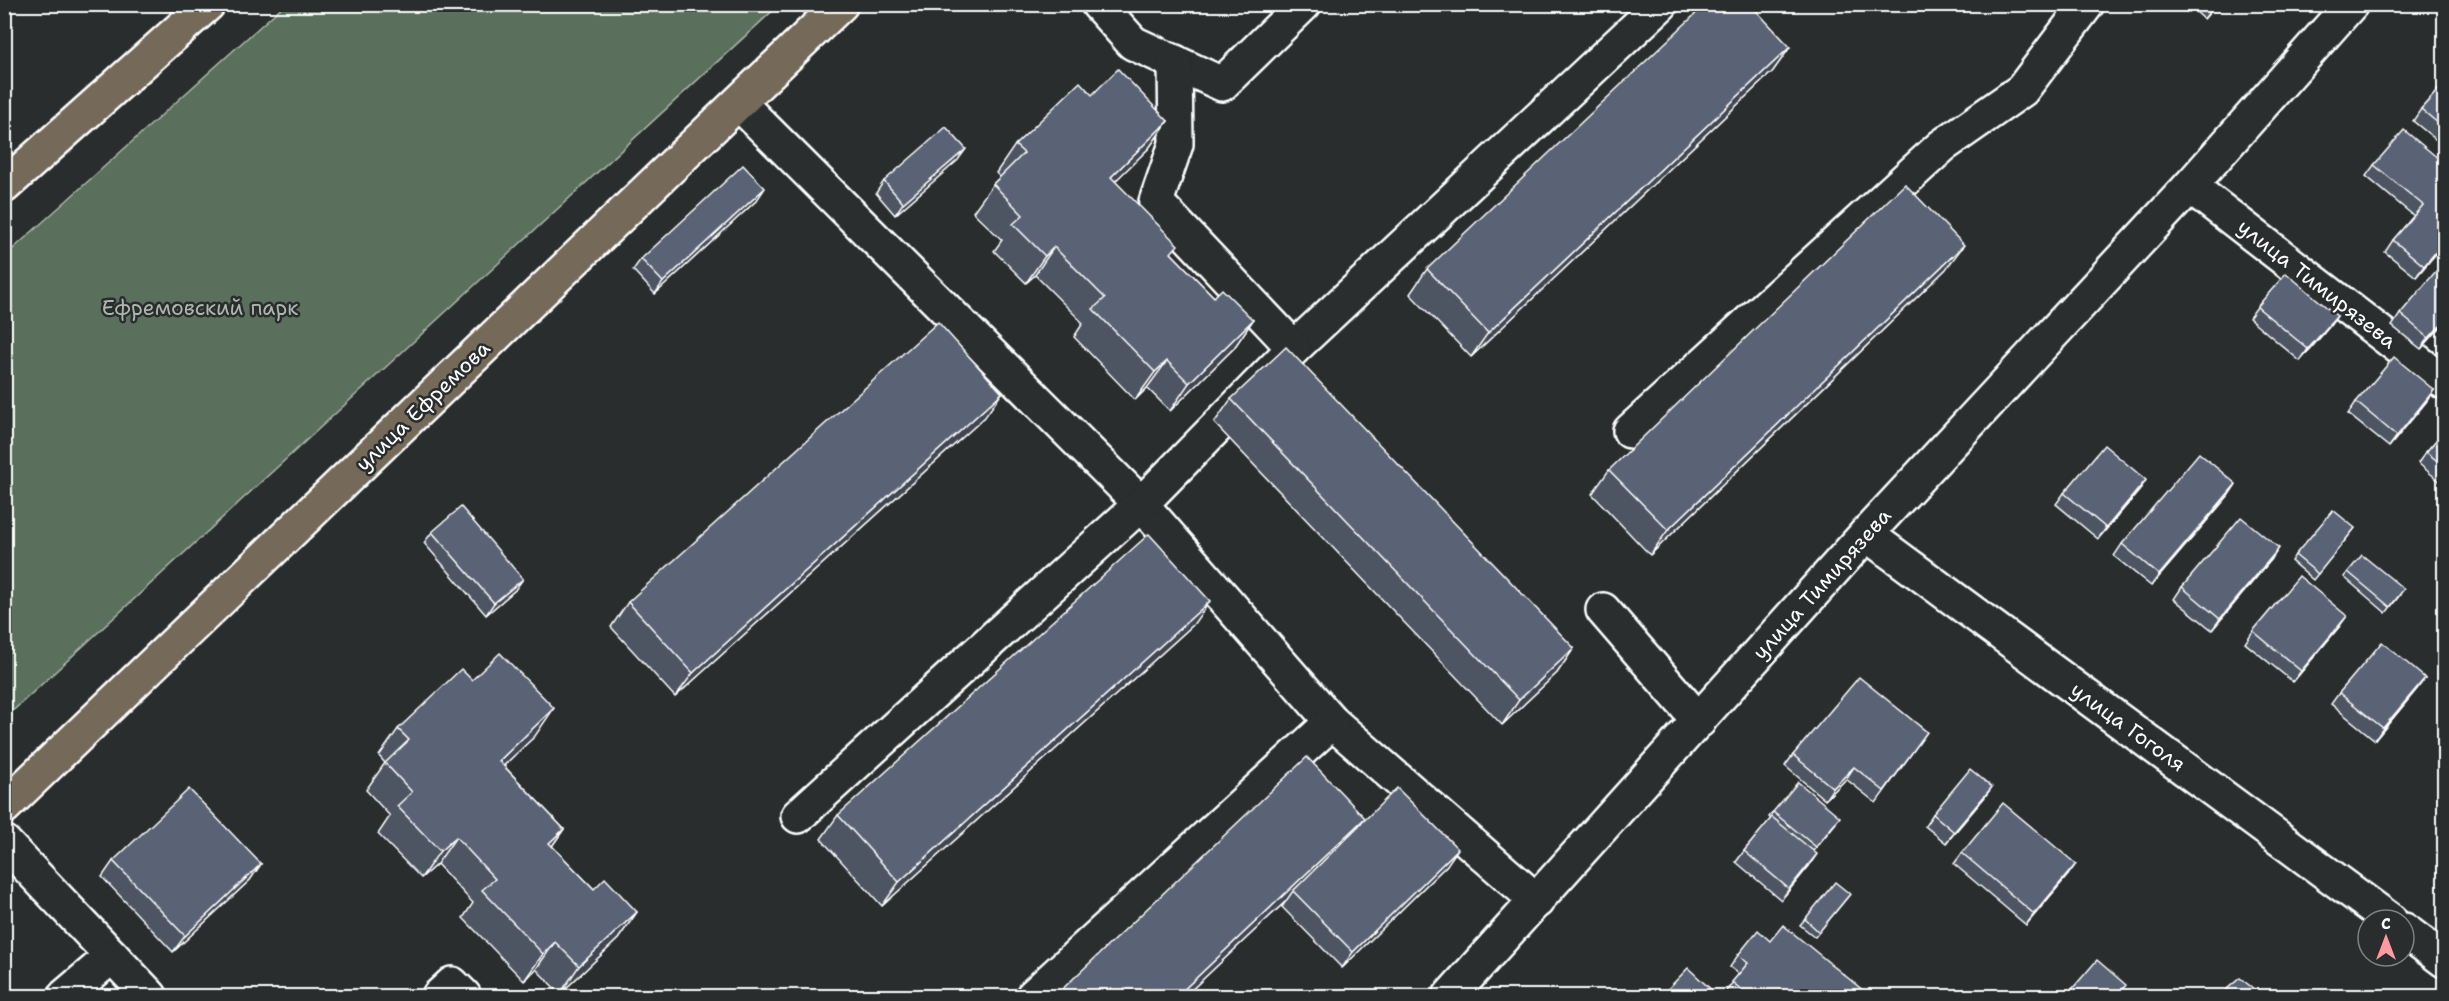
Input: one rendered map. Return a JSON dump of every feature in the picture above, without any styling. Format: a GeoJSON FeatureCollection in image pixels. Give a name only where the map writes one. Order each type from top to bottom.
{"type":"FeatureCollection","features":[{"type":"Feature","properties":{"kind":"main road"},"geometry":{"type":"LineString","coordinates":[[4,186],[208,4]]}},
{"type":"Feature","properties":{"kind":"main road","name":"улица Ефремова"},"geometry":{"type":"LineString","coordinates":[[4,807],[841,4]]}},
{"type":"Feature","properties":{"kind":"street"},"geometry":{"type":"LineString","coordinates":[[1098,4],[1133,43],[1222,84],[1304,4]]}},
{"type":"Feature","properties":{"kind":"street"},"geometry":{"type":"LineString","coordinates":[[798,816],[1141,504],[1294,348],[1661,4]]}},
{"type":"Feature","properties":{"kind":"street"},"geometry":{"type":"LineString","coordinates":[[1630,431],[1942,146],[2022,90],[2087,4]]}},
{"type":"Feature","properties":{"kind":"street","name":"улица Тимирязева"},"geometry":{"type":"LineString","coordinates":[[1460,993],[1537,901],[1866,534],[2190,186],[2351,4]]}},
{"type":"Feature","properties":{"kind":"street"},"geometry":{"type":"LineString","coordinates":[[1175,62],[1176,144],[1156,202],[1294,348]]}},
{"type":"Feature","properties":{"kind":"street"},"geometry":{"type":"LineString","coordinates":[[739,103],[1141,504],[1332,722],[1537,901]]}},
{"type":"Feature","properties":{"kind":"street","name":"улица Тимирязева"},"geometry":{"type":"LineString","coordinates":[[2190,186],[2445,382]]}},
{"type":"Feature","properties":{"kind":"street","name":"улица Гоголя"},"geometry":{"type":"LineString","coordinates":[[1866,534],[2374,908]]}},
{"type":"Feature","properties":{"kind":"street"},"geometry":{"type":"LineString","coordinates":[[1603,610],[1699,721]]}},
{"type":"Feature","properties":{"kind":"street"},"geometry":{"type":"LineString","coordinates":[[1033,996],[1332,722]]}},
{"type":"Feature","properties":{"kind":"street"},"geometry":{"type":"LineString","coordinates":[[4,842],[150,996]]}},
{"type":"Feature","properties":{"kind":"street"},"geometry":{"type":"LineString","coordinates":[[2416,939],[2445,960]]}},
{"type":"Feature","properties":{"kind":"street"},"geometry":{"type":"LineString","coordinates":[[65,996],[112,956]]}},
{"type":"Feature","properties":{"kind":"street"},"geometry":{"type":"LineString","coordinates":[[439,996],[452,984],[464,996]]}},
{"type":"Feature","properties":{"kind":"green space","name":"Ефремовский парк"},"geometry":{"type":"Polygon","coordinates":[[[285,4],[779,5],[5,718],[5,256],[285,4]]]}},
{"type":"Feature","properties":{"kind":"building"},"geometry":{"type":"Polygon","coordinates":[[[1706,4],[1750,4],[1790,47],[1488,333],[1427,269],[1706,4]]]}},
{"type":"Feature","properties":{"kind":"building"},"geometry":{"type":"Polygon","coordinates":[[[1118,69],[1168,121],[1111,177],[1178,245],[1171,253],[1214,297],[1222,289],[1253,320],[1189,383],[1167,361],[1155,372],[1093,309],[1105,298],[1054,247],[1045,256],[1013,224],[1023,215],[993,184],[1024,153],[1015,145],[1080,82],[1092,95],[1118,69]]]}},
{"type":"Feature","properties":{"kind":"building"},"geometry":{"type":"Polygon","coordinates":[[[2445,82],[2445,129],[2421,109],[2445,82]]]}},
{"type":"Feature","properties":{"kind":"building"},"geometry":{"type":"Polygon","coordinates":[[[946,127],[966,149],[903,203],[884,181],[946,127]]]}},
{"type":"Feature","properties":{"kind":"building"},"geometry":{"type":"Polygon","coordinates":[[[2404,130],[2445,164],[2445,241],[2424,266],[2393,240],[2423,205],[2374,165],[2404,130]]]}},
{"type":"Feature","properties":{"kind":"building"},"geometry":{"type":"Polygon","coordinates":[[[743,165],[765,188],[663,282],[641,259],[743,165]]]}},
{"type":"Feature","properties":{"kind":"building"},"geometry":{"type":"Polygon","coordinates":[[[1905,184],[1964,245],[1668,530],[1609,470],[1905,184]]]}},
{"type":"Feature","properties":{"kind":"building"},"geometry":{"type":"Polygon","coordinates":[[[2436,271],[2445,278],[2445,320],[2429,338],[2400,314],[2436,271]]]}},
{"type":"Feature","properties":{"kind":"building"},"geometry":{"type":"Polygon","coordinates":[[[2286,273],[2337,316],[2308,349],[2257,307],[2286,273]]]}},
{"type":"Feature","properties":{"kind":"building"},"geometry":{"type":"Polygon","coordinates":[[[938,322],[1002,393],[693,673],[628,602],[938,322]]]}},
{"type":"Feature","properties":{"kind":"building"},"geometry":{"type":"Polygon","coordinates":[[[1286,347],[1574,648],[1519,700],[1231,399],[1286,347]]]}},
{"type":"Feature","properties":{"kind":"building"},"geometry":{"type":"Polygon","coordinates":[[[2394,357],[2434,390],[2397,436],[2356,402],[2394,357]]]}},
{"type":"Feature","properties":{"kind":"building"},"geometry":{"type":"Polygon","coordinates":[[[2445,430],[2445,467],[2426,452],[2445,430]]]}},
{"type":"Feature","properties":{"kind":"building"},"geometry":{"type":"Polygon","coordinates":[[[2104,445],[2146,480],[2106,528],[2064,493],[2104,445]]]}},
{"type":"Feature","properties":{"kind":"building"},"geometry":{"type":"Polygon","coordinates":[[[2199,453],[2236,484],[2159,575],[2122,544],[2199,453]]]}},
{"type":"Feature","properties":{"kind":"building"},"geometry":{"type":"Polygon","coordinates":[[[461,507],[523,579],[494,603],[432,532],[461,507]]]}},
{"type":"Feature","properties":{"kind":"building"},"geometry":{"type":"Polygon","coordinates":[[[2333,510],[2355,528],[2318,574],[2295,555],[2333,510]]]}},
{"type":"Feature","properties":{"kind":"building"},"geometry":{"type":"Polygon","coordinates":[[[2241,517],[2279,548],[2220,619],[2182,587],[2241,517]]]}},
{"type":"Feature","properties":{"kind":"building"},"geometry":{"type":"Polygon","coordinates":[[[1149,534],[1210,601],[899,882],[838,815],[1149,534]]]}},
{"type":"Feature","properties":{"kind":"building"},"geometry":{"type":"Polygon","coordinates":[[[2362,555],[2404,589],[2390,607],[2348,572],[2362,555]]]}},
{"type":"Feature","properties":{"kind":"building"},"geometry":{"type":"Polygon","coordinates":[[[2299,576],[2347,616],[2301,671],[2253,631],[2299,576]]]}},
{"type":"Feature","properties":{"kind":"building"},"geometry":{"type":"Polygon","coordinates":[[[2382,642],[2425,678],[2383,728],[2339,693],[2382,642]]]}},
{"type":"Feature","properties":{"kind":"building"},"geometry":{"type":"Polygon","coordinates":[[[500,653],[554,708],[499,761],[564,829],[549,843],[594,889],[605,878],[637,912],[579,966],[555,942],[543,954],[482,890],[495,879],[456,837],[440,851],[397,806],[412,792],[385,763],[409,740],[398,729],[461,669],[472,680],[500,653]]]}},
{"type":"Feature","properties":{"kind":"building"},"geometry":{"type":"Polygon","coordinates":[[[1859,677],[1927,732],[1884,791],[1854,767],[1833,788],[1793,755],[1859,677]]]}},
{"type":"Feature","properties":{"kind":"building"},"geometry":{"type":"Polygon","coordinates":[[[1307,757],[1365,818],[1177,996],[1055,996],[1307,757]]]}},
{"type":"Feature","properties":{"kind":"building"},"geometry":{"type":"Polygon","coordinates":[[[1970,769],[1992,787],[1954,832],[1933,814],[1970,769]]]}},
{"type":"Feature","properties":{"kind":"building"},"geometry":{"type":"Polygon","coordinates":[[[1798,782],[1840,817],[1816,847],[1773,812],[1798,782]]]}},
{"type":"Feature","properties":{"kind":"building"},"geometry":{"type":"Polygon","coordinates":[[[1397,788],[1458,849],[1353,952],[1293,891],[1397,788]]]}},
{"type":"Feature","properties":{"kind":"building"},"geometry":{"type":"Polygon","coordinates":[[[189,789],[261,864],[185,936],[113,861],[189,789]]]}},
{"type":"Feature","properties":{"kind":"building"},"geometry":{"type":"Polygon","coordinates":[[[2003,803],[2076,864],[2034,914],[1962,853],[2003,803]]]}},
{"type":"Feature","properties":{"kind":"building"},"geometry":{"type":"Polygon","coordinates":[[[1772,817],[1817,854],[1789,889],[1744,851],[1772,817]]]}},
{"type":"Feature","properties":{"kind":"building"},"geometry":{"type":"Polygon","coordinates":[[[1835,882],[1850,894],[1819,932],[1805,919],[1835,882]]]}},
{"type":"Feature","properties":{"kind":"building"},"geometry":{"type":"Polygon","coordinates":[[[1783,925],[1870,996],[1749,996],[1732,982],[1748,963],[1738,955],[1758,930],[1770,941],[1783,925]]]}},
{"type":"Feature","properties":{"kind":"building"},"geometry":{"type":"Polygon","coordinates":[[[2097,960],[2126,985],[2117,996],[2066,996],[2097,960]]]}},
{"type":"Feature","properties":{"kind":"building"},"geometry":{"type":"Polygon","coordinates":[[[1688,968],[1718,996],[1670,996],[1665,992],[1688,968]]]}},
{"type":"Feature","properties":{"kind":"building"},"geometry":{"type":"Polygon","coordinates":[[[2240,978],[2263,996],[2224,996],[2221,994],[2240,978]]]}}]}
